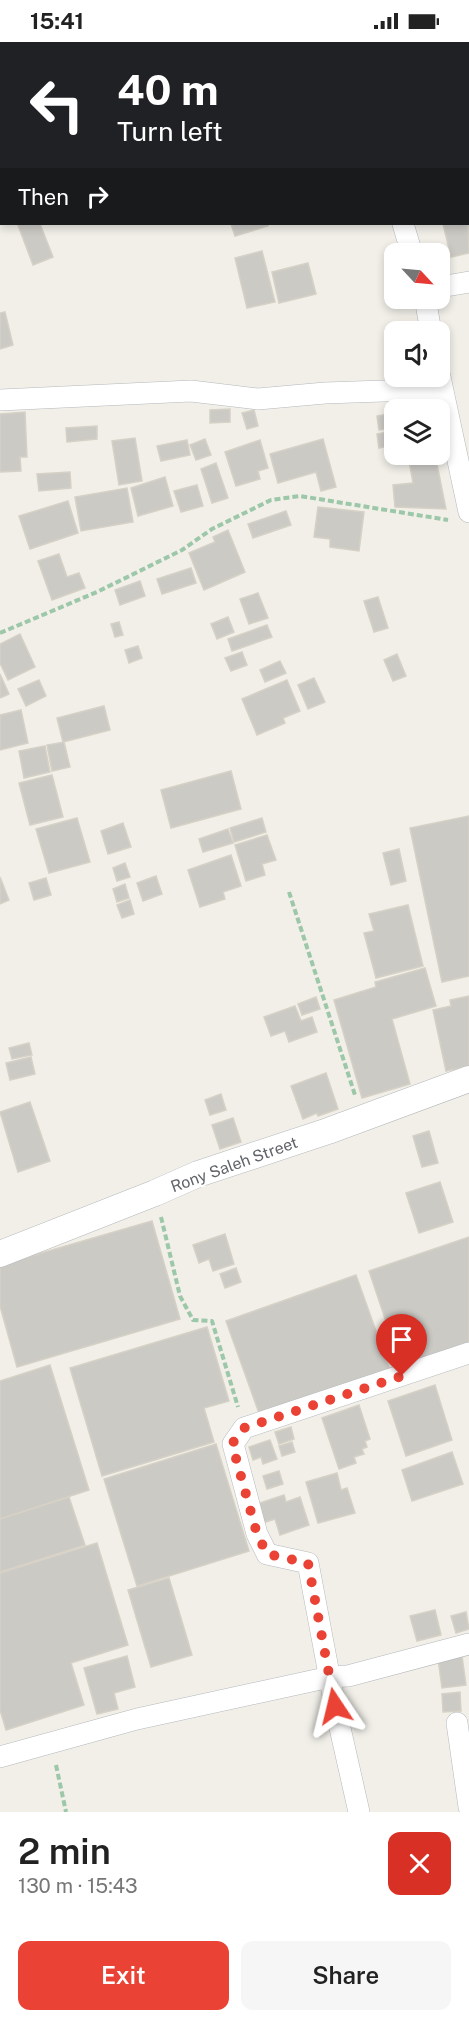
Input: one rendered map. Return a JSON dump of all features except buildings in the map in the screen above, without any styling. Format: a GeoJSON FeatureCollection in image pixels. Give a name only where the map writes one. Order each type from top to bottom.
{"type":"FeatureCollection","features":[{"type":"Feature","properties":{"kind":"street"},"geometry":{"type":"LineString","coordinates":[[403,225],[409,243]]}},
{"type":"Feature","properties":{"kind":"street"},"geometry":{"type":"LineString","coordinates":[[450,285],[469,282]]}},
{"type":"Feature","properties":{"kind":"street"},"geometry":{"type":"LineString","coordinates":[[0,400],[191,390],[258,399],[395,387]]}},
{"type":"Feature","properties":{"kind":"street"},"geometry":{"type":"LineString","coordinates":[[442,387],[463,517]]}},
{"type":"Feature","properties":{"kind":"street","name":"Rony Saleh Street"},"geometry":{"type":"LineString","coordinates":[[0,1254],[198,1174],[469,1079]]}},
{"type":"Feature","properties":{"kind":"street"},"geometry":{"type":"LineString","coordinates":[[360,1812],[308,1563],[267,1554],[257,1534],[232,1444],[244,1428],[469,1353]]}},
{"type":"Feature","properties":{"kind":"street"},"geometry":{"type":"LineString","coordinates":[[0,1757],[137,1719],[330,1677],[348,1676],[469,1644]]}},
{"type":"Feature","properties":{"kind":"street"},"geometry":{"type":"LineString","coordinates":[[457,1723],[469,1807]]}},
{"type":"Feature","properties":{"kind":"path"},"geometry":{"type":"LineString","coordinates":[[0,633],[140,571],[182,550],[212,529],[271,500],[300,496],[463,517]]}},
{"type":"Feature","properties":{"kind":"path"},"geometry":{"type":"LineString","coordinates":[[289,892],[362,1118]]}},
{"type":"Feature","properties":{"kind":"path"},"geometry":{"type":"LineString","coordinates":[[155,1193],[180,1296],[193,1320],[212,1321],[244,1428]]}},
{"type":"Feature","properties":{"kind":"path"},"geometry":{"type":"LineString","coordinates":[[52,1744],[66,1812]]}},
{"type":"Feature","properties":{"kind":"route"},"geometry":{"type":"LineString","coordinates":[[335,1706],[308,1563],[267,1554],[257,1534],[232,1444],[244,1428],[402,1376]]}}]}
